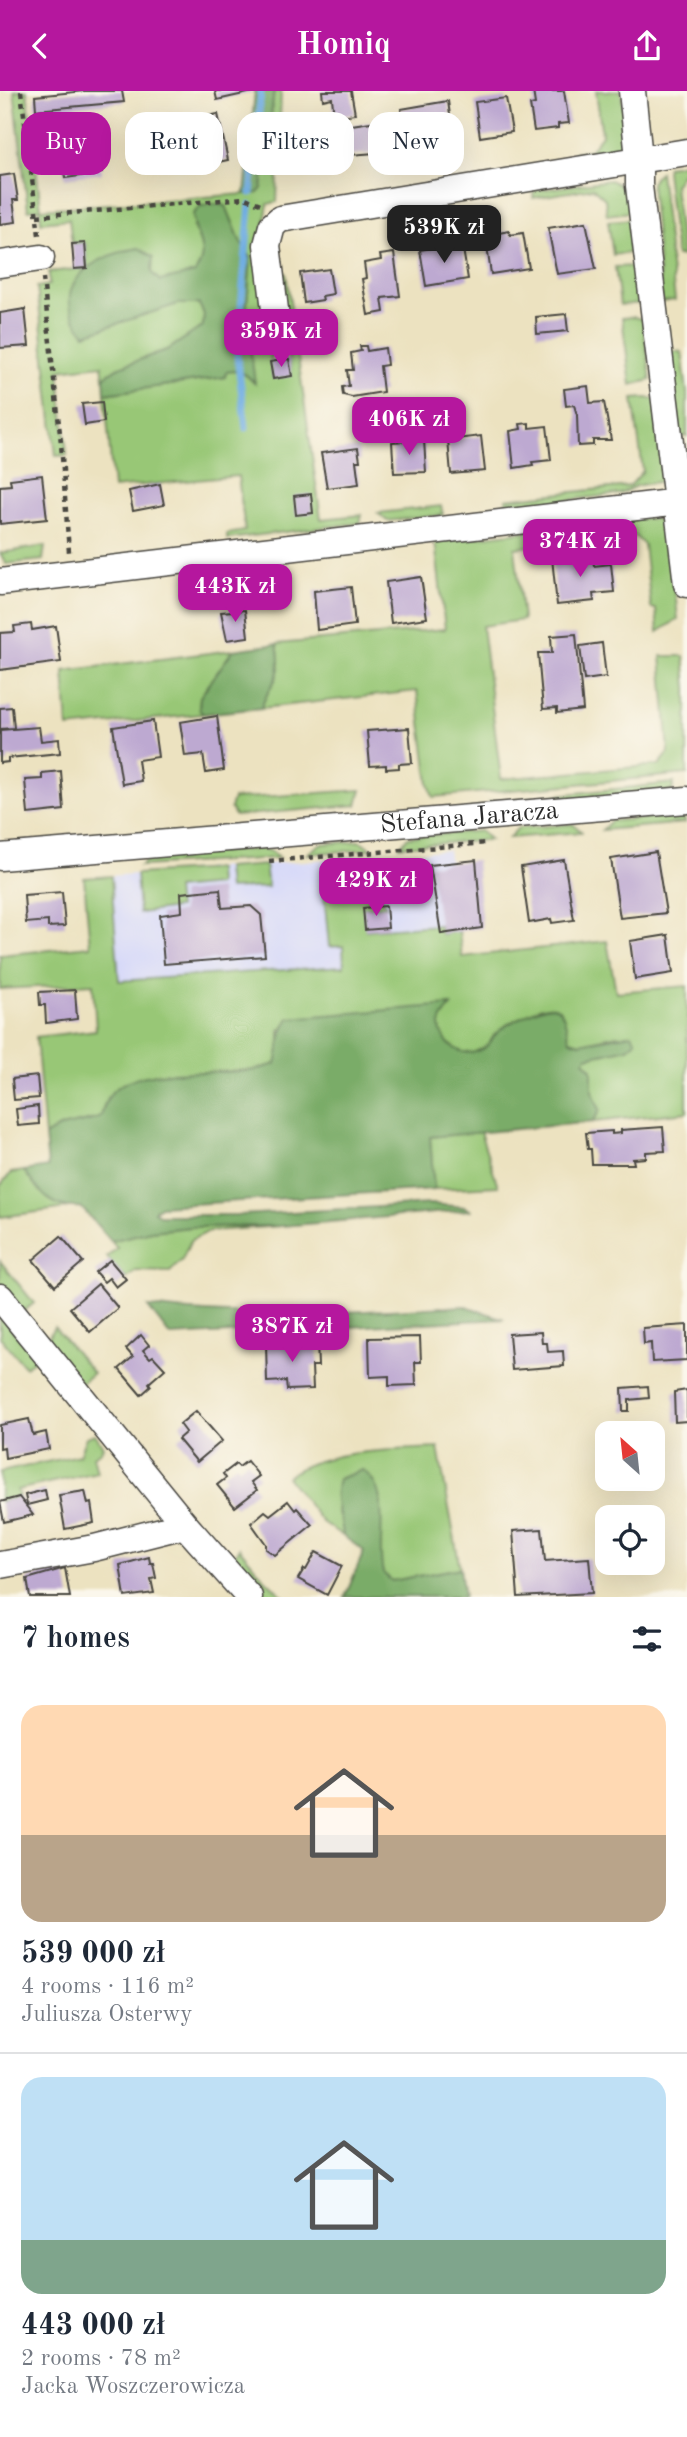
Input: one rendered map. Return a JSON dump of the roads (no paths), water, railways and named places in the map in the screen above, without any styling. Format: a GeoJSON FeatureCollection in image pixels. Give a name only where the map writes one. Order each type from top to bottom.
{"type":"FeatureCollection","features":[{"type":"Feature","properties":{"kind":"street"},"geometry":{"type":"LineString","coordinates":[[632,91],[639,186],[682,502],[687,584]]}},
{"type":"Feature","properties":{"kind":"street"},"geometry":{"type":"LineString","coordinates":[[279,342],[267,245],[272,226],[280,219],[687,152]]}},
{"type":"Feature","properties":{"kind":"street"},"geometry":{"type":"LineString","coordinates":[[0,264],[41,258]]}},
{"type":"Feature","properties":{"kind":"street"},"geometry":{"type":"LineString","coordinates":[[0,583],[682,502]]}},
{"type":"Feature","properties":{"kind":"street","name":"Stefana Jaracza"},"geometry":{"type":"LineString","coordinates":[[0,857],[687,800]]}},
{"type":"Feature","properties":{"kind":"street"},"geometry":{"type":"LineString","coordinates":[[0,1297],[186,1525],[249,1597]]}},
{"type":"Feature","properties":{"kind":"street"},"geometry":{"type":"LineString","coordinates":[[0,1565],[94,1548],[186,1525]]}},
{"type":"Feature","properties":{"kind":"waterway"},"geometry":{"type":"LineString","coordinates":[[251,193],[261,91]]}},
{"type":"Feature","properties":{"kind":"waterway"},"geometry":{"type":"LineString","coordinates":[[246,428],[237,355],[250,205]]}}]}
